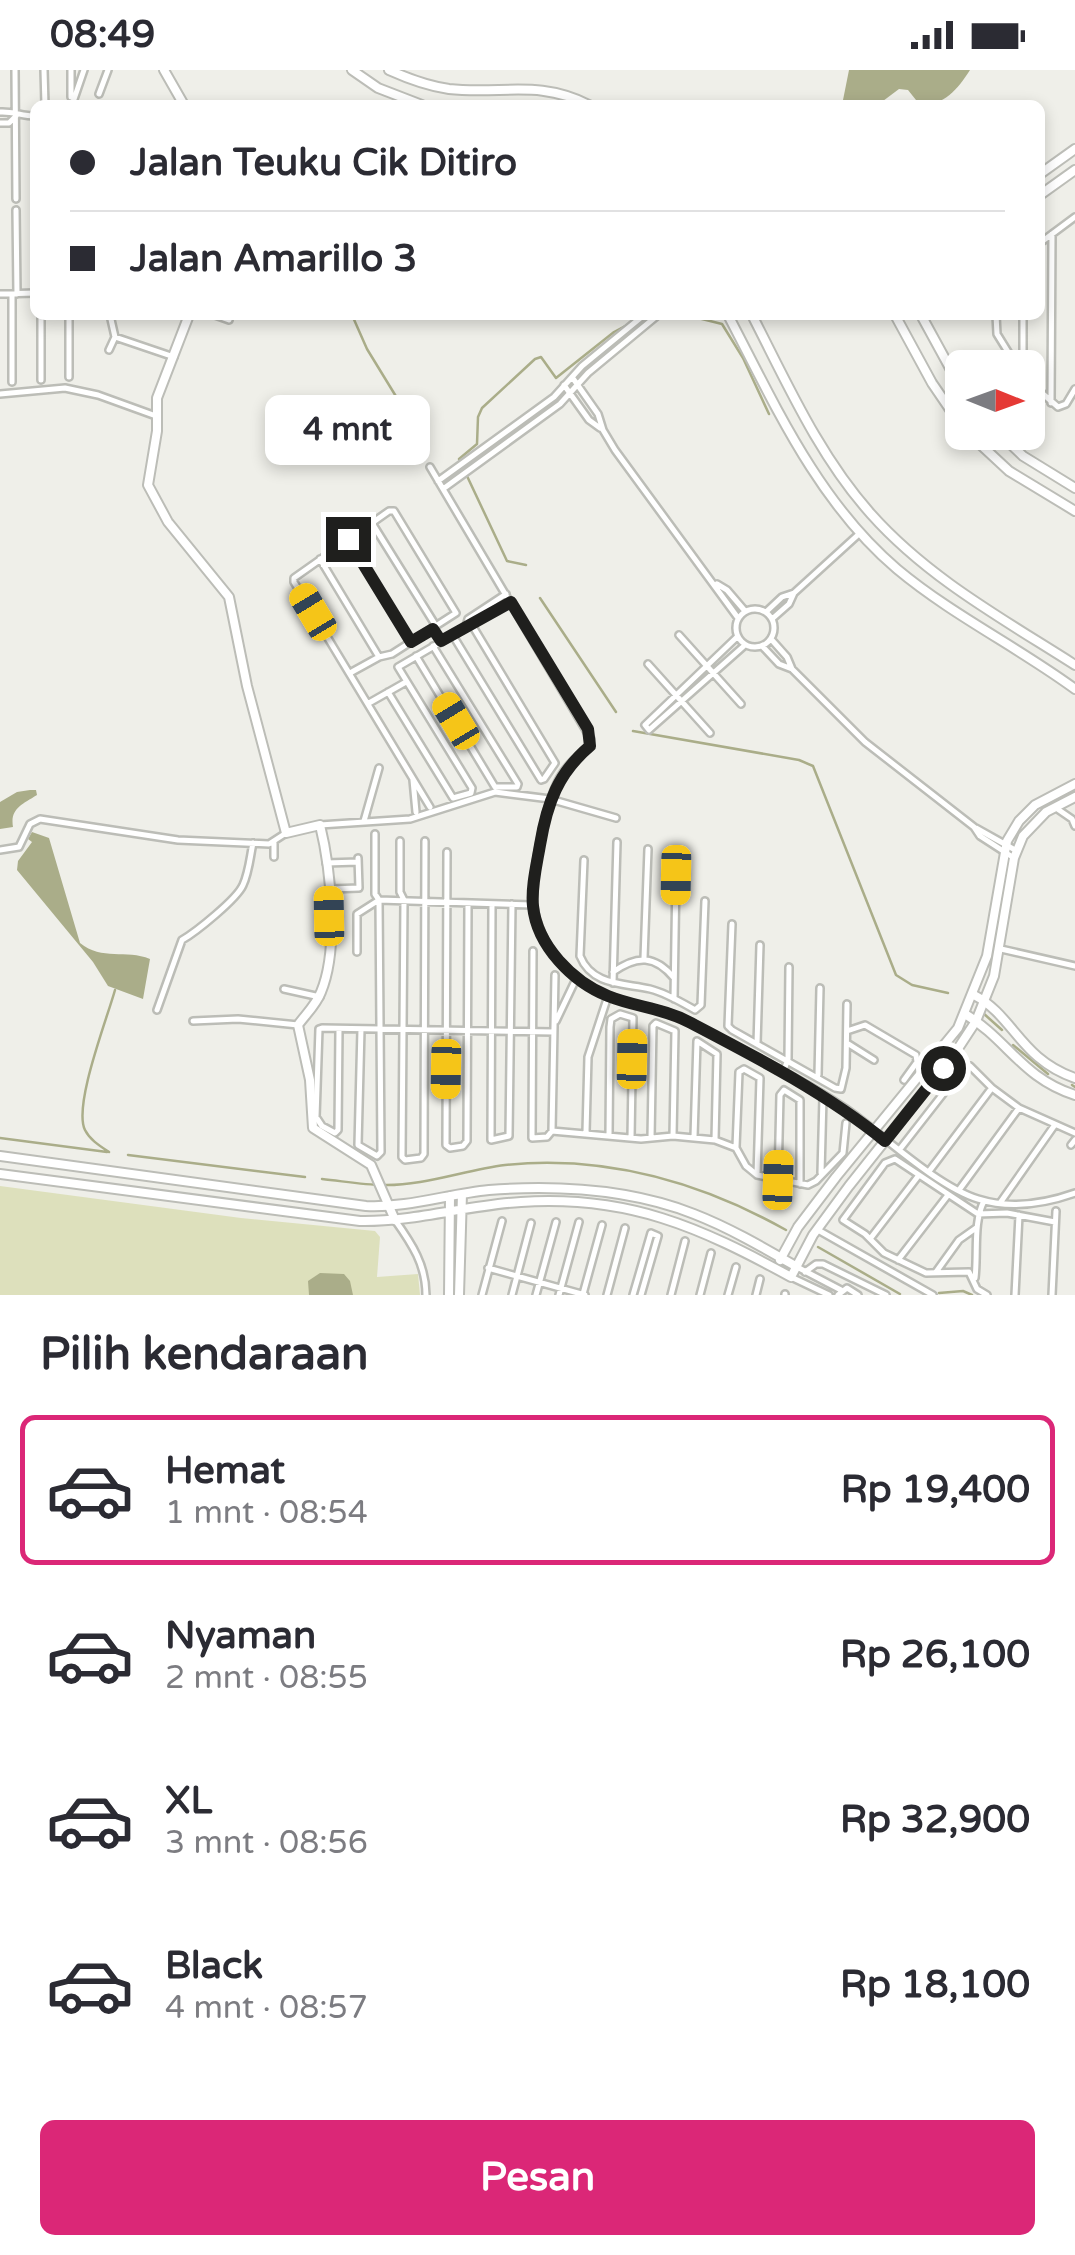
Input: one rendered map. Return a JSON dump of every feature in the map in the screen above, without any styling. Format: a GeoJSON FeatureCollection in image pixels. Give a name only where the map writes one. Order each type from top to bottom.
{"type":"FeatureCollection","features":[{"type":"Feature","properties":{"kind":"main road"},"geometry":{"type":"LineString","coordinates":[[164,70],[181,100]]}},
{"type":"Feature","properties":{"kind":"main road"},"geometry":{"type":"LineString","coordinates":[[352,70],[378,88],[409,100]]}},
{"type":"Feature","properties":{"kind":"main road"},"geometry":{"type":"LineString","coordinates":[[389,70],[422,84],[452,90],[518,87],[550,91],[575,100]]}},
{"type":"Feature","properties":{"kind":"main road"},"geometry":{"type":"LineString","coordinates":[[1045,170],[1075,149]]}},
{"type":"Feature","properties":{"kind":"main road"},"geometry":{"type":"LineString","coordinates":[[1045,191],[1075,170]]}},
{"type":"Feature","properties":{"kind":"main road"},"geometry":{"type":"LineString","coordinates":[[186,320],[157,398],[157,430],[148,484],[168,522],[228,596],[246,686],[286,833],[320,825],[329,889],[330,943],[320,997],[298,1025],[310,1080],[312,1128],[365,1160],[395,1220]]}},
{"type":"Feature","properties":{"kind":"main road"},"geometry":{"type":"LineString","coordinates":[[731,320],[812,470],[860,533],[926,591],[1075,690]]}},
{"type":"Feature","properties":{"kind":"main road"},"geometry":{"type":"LineString","coordinates":[[755,320],[808,424],[870,514],[954,589],[1075,665]]}},
{"type":"Feature","properties":{"kind":"main road"},"geometry":{"type":"LineString","coordinates":[[898,320],[945,402]]}},
{"type":"Feature","properties":{"kind":"main road"},"geometry":{"type":"LineString","coordinates":[[924,320],[945,359]]}},
{"type":"Feature","properties":{"kind":"main road"},"geometry":{"type":"LineString","coordinates":[[790,433],[808,424]]}},
{"type":"Feature","properties":{"kind":"main road"},"geometry":{"type":"LineString","coordinates":[[1019,450],[1075,488]]}},
{"type":"Feature","properties":{"kind":"main road"},"geometry":{"type":"LineString","coordinates":[[986,452],[1029,485],[1075,511]]}},
{"type":"Feature","properties":{"kind":"main road"},"geometry":{"type":"LineString","coordinates":[[926,591],[934,590],[938,577]]}},
{"type":"Feature","properties":{"kind":"main road"},"geometry":{"type":"LineString","coordinates":[[945,604],[947,592],[954,589]]}},
{"type":"Feature","properties":{"kind":"main road"},"geometry":{"type":"LineString","coordinates":[[775,1268],[809,1213],[946,1044],[965,1014],[988,956],[1005,849],[1019,821],[1035,804],[1074,786]]}},
{"type":"Feature","properties":{"kind":"main road"},"geometry":{"type":"LineString","coordinates":[[0,1174],[360,1221],[534,1202],[615,1206],[687,1224],[727,1241],[791,1277],[801,1270],[820,1226],[976,1020],[1001,949],[1015,854],[1029,827],[1055,806],[1075,797]]}},
{"type":"Feature","properties":{"kind":"main road"},"geometry":{"type":"LineString","coordinates":[[974,996],[985,1001],[1046,1065],[1075,1078]]}},
{"type":"Feature","properties":{"kind":"main road"},"geometry":{"type":"LineString","coordinates":[[965,1014],[1035,1076],[1075,1094]]}},
{"type":"Feature","properties":{"kind":"main road"},"geometry":{"type":"LineString","coordinates":[[1002,1045],[1007,1034],[1014,1034]]}},
{"type":"Feature","properties":{"kind":"main road"},"geometry":{"type":"LineString","coordinates":[[0,1156],[366,1206],[544,1187],[595,1191],[693,1214],[801,1270]]}},
{"type":"Feature","properties":{"kind":"main road"},"geometry":{"type":"LineString","coordinates":[[148,1194],[150,1177]]}},
{"type":"Feature","properties":{"kind":"main road"},"geometry":{"type":"LineString","coordinates":[[459,1295],[462,1194]]}},
{"type":"Feature","properties":{"kind":"main road"},"geometry":{"type":"LineString","coordinates":[[449,1295],[450,1196]]}},
{"type":"Feature","properties":{"kind":"main road"},"geometry":{"type":"LineString","coordinates":[[809,1213],[820,1226]]}},
{"type":"Feature","properties":{"kind":"street"},"geometry":{"type":"LineString","coordinates":[[15,70],[16,199]]}},
{"type":"Feature","properties":{"kind":"street"},"geometry":{"type":"LineString","coordinates":[[44,70],[44,100]]}},
{"type":"Feature","properties":{"kind":"street"},"geometry":{"type":"LineString","coordinates":[[71,70],[72,100]]}},
{"type":"Feature","properties":{"kind":"street"},"geometry":{"type":"LineString","coordinates":[[74,100],[84,70]]}},
{"type":"Feature","properties":{"kind":"street"},"geometry":{"type":"LineString","coordinates":[[99,94],[108,70]]}},
{"type":"Feature","properties":{"kind":"street"},"geometry":{"type":"LineString","coordinates":[[0,112],[30,116]]}},
{"type":"Feature","properties":{"kind":"street"},"geometry":{"type":"LineString","coordinates":[[0,123],[16,116]]}},
{"type":"Feature","properties":{"kind":"street"},"geometry":{"type":"LineString","coordinates":[[12,382],[16,210]]}},
{"type":"Feature","properties":{"kind":"street"},"geometry":{"type":"LineString","coordinates":[[1045,239],[1075,217]]}},
{"type":"Feature","properties":{"kind":"street"},"geometry":{"type":"LineString","coordinates":[[1051,403],[1052,234]]}},
{"type":"Feature","properties":{"kind":"street"},"geometry":{"type":"LineString","coordinates":[[0,294],[30,293]]}},
{"type":"Feature","properties":{"kind":"street"},"geometry":{"type":"LineString","coordinates":[[40,320],[40,380]]}},
{"type":"Feature","properties":{"kind":"street"},"geometry":{"type":"LineString","coordinates":[[69,320],[69,377]]}},
{"type":"Feature","properties":{"kind":"street"},"geometry":{"type":"LineString","coordinates":[[108,350],[115,336],[111,320]]}},
{"type":"Feature","properties":{"kind":"street"},"geometry":{"type":"LineString","coordinates":[[438,482],[554,397],[638,320]]}},
{"type":"Feature","properties":{"kind":"street"},"geometry":{"type":"LineString","coordinates":[[443,489],[560,404],[652,320]]}},
{"type":"Feature","properties":{"kind":"street"},"geometry":{"type":"LineString","coordinates":[[996,320],[997,334],[1008,350]]}},
{"type":"Feature","properties":{"kind":"street"},"geometry":{"type":"LineString","coordinates":[[1022,350],[1023,320]]}},
{"type":"Feature","properties":{"kind":"street"},"geometry":{"type":"LineString","coordinates":[[115,336],[174,357]]}},
{"type":"Feature","properties":{"kind":"street"},"geometry":{"type":"LineString","coordinates":[[572,377],[598,414],[602,430]]}},
{"type":"Feature","properties":{"kind":"street"},"geometry":{"type":"LineString","coordinates":[[564,385],[602,430],[738,618]]}},
{"type":"Feature","properties":{"kind":"street"},"geometry":{"type":"LineString","coordinates":[[0,394],[65,388],[98,395],[156,416]]}},
{"type":"Feature","properties":{"kind":"street"},"geometry":{"type":"LineString","coordinates":[[1045,397],[1058,406],[1066,404],[1075,389]]}},
{"type":"Feature","properties":{"kind":"street"},"geometry":{"type":"LineString","coordinates":[[430,468],[591,739],[590,746],[559,778],[550,799],[538,858],[533,905],[540,932],[555,956],[576,979],[608,996],[686,1020],[823,1096],[885,1141],[976,1198],[1040,1204],[1075,1193]]}},
{"type":"Feature","properties":{"kind":"street"},"geometry":{"type":"LineString","coordinates":[[350,673],[392,654],[455,614],[392,511],[294,578],[368,704],[430,806]]}},
{"type":"Feature","properties":{"kind":"street"},"geometry":{"type":"LineString","coordinates":[[372,522],[436,626],[441,641]]}},
{"type":"Feature","properties":{"kind":"street"},"geometry":{"type":"LineString","coordinates":[[766,612],[860,533]]}},
{"type":"Feature","properties":{"kind":"street"},"geometry":{"type":"LineString","coordinates":[[348,539],[411,642]]}},
{"type":"Feature","properties":{"kind":"street"},"geometry":{"type":"LineString","coordinates":[[320,559],[380,657]]}},
{"type":"Feature","properties":{"kind":"street"},"geometry":{"type":"LineString","coordinates":[[714,583],[727,590],[745,611]]}},
{"type":"Feature","properties":{"kind":"street"},"geometry":{"type":"LineString","coordinates":[[772,619],[789,604],[794,592]]}},
{"type":"Feature","properties":{"kind":"street"},"geometry":{"type":"LineString","coordinates":[[436,626],[450,635],[541,780],[555,763],[468,618],[506,594]]}},
{"type":"Feature","properties":{"kind":"street"},"geometry":{"type":"LineString","coordinates":[[388,692],[452,798],[470,793],[472,788],[398,667],[511,602]]}},
{"type":"Feature","properties":{"kind":"street"},"geometry":{"type":"LineString","coordinates":[[647,727],[708,671],[737,638],[738,618],[745,611],[756,608],[766,612],[772,619],[771,639],[762,646],[745,646],[708,671]]}},
{"type":"Feature","properties":{"kind":"street"},"geometry":{"type":"LineString","coordinates":[[679,636],[741,704]]}},
{"type":"Feature","properties":{"kind":"street"},"geometry":{"type":"LineString","coordinates":[[737,638],[745,646]]}},
{"type":"Feature","properties":{"kind":"street"},"geometry":{"type":"LineString","coordinates":[[771,639],[792,668],[865,742],[974,827],[980,836],[1015,854]]}},
{"type":"Feature","properties":{"kind":"street"},"geometry":{"type":"LineString","coordinates":[[416,656],[495,787],[516,788],[518,784],[433,646]]}},
{"type":"Feature","properties":{"kind":"street"},"geometry":{"type":"LineString","coordinates":[[762,646],[778,664],[792,668]]}},
{"type":"Feature","properties":{"kind":"street"},"geometry":{"type":"LineString","coordinates":[[648,664],[710,733]]}},
{"type":"Feature","properties":{"kind":"street"},"geometry":{"type":"LineString","coordinates":[[368,704],[406,682]]}},
{"type":"Feature","properties":{"kind":"street"},"geometry":{"type":"LineString","coordinates":[[364,820],[379,768]]}},
{"type":"Feature","properties":{"kind":"street"},"geometry":{"type":"LineString","coordinates":[[412,776],[416,812]]}},
{"type":"Feature","properties":{"kind":"street"},"geometry":{"type":"LineString","coordinates":[[320,825],[423,817],[450,804],[495,792],[550,799],[616,818]]}},
{"type":"Feature","properties":{"kind":"street"},"geometry":{"type":"LineString","coordinates":[[1055,806],[1074,821]]}},
{"type":"Feature","properties":{"kind":"street"},"geometry":{"type":"LineString","coordinates":[[0,850],[19,847],[30,824],[40,819],[153,838],[274,843],[286,833]]}},
{"type":"Feature","properties":{"kind":"street"},"geometry":{"type":"LineString","coordinates":[[361,1030],[358,1145],[374,1155],[381,1152],[382,1030],[375,834]]}},
{"type":"Feature","properties":{"kind":"street"},"geometry":{"type":"LineString","coordinates":[[400,841],[400,892],[404,900],[402,1158],[419,1159],[424,1154],[425,841]]}},
{"type":"Feature","properties":{"kind":"street"},"geometry":{"type":"LineString","coordinates":[[613,984],[617,842]]}},
{"type":"Feature","properties":{"kind":"street"},"geometry":{"type":"LineString","coordinates":[[157,1010],[182,940],[200,930],[239,892],[253,843]]}},
{"type":"Feature","properties":{"kind":"street"},"geometry":{"type":"LineString","coordinates":[[274,843],[274,856]]}},
{"type":"Feature","properties":{"kind":"street"},"geometry":{"type":"LineString","coordinates":[[644,958],[648,849]]}},
{"type":"Feature","properties":{"kind":"street"},"geometry":{"type":"LineString","coordinates":[[447,852],[446,1144],[450,1148],[466,1141],[468,902]]}},
{"type":"Feature","properties":{"kind":"street"},"geometry":{"type":"LineString","coordinates":[[326,863],[358,860],[359,888],[329,889]]}},
{"type":"Feature","properties":{"kind":"street"},"geometry":{"type":"LineString","coordinates":[[584,860],[580,956],[586,969],[613,984],[647,988],[695,1010],[700,1006],[705,901]]}},
{"type":"Feature","properties":{"kind":"street"},"geometry":{"type":"LineString","coordinates":[[674,999],[676,875]]}},
{"type":"Feature","properties":{"kind":"street"},"geometry":{"type":"LineString","coordinates":[[357,952],[357,914],[380,900],[533,905]]}},
{"type":"Feature","properties":{"kind":"street"},"geometry":{"type":"LineString","coordinates":[[492,904],[489,1138],[509,1136],[512,904]]}},
{"type":"Feature","properties":{"kind":"street"},"geometry":{"type":"LineString","coordinates":[[732,924],[728,1026],[835,1088],[843,1086],[847,1004]]}},
{"type":"Feature","properties":{"kind":"street"},"geometry":{"type":"LineString","coordinates":[[757,1044],[760,944]]}},
{"type":"Feature","properties":{"kind":"street"},"geometry":{"type":"LineString","coordinates":[[1001,949],[1075,966]]}},
{"type":"Feature","properties":{"kind":"street"},"geometry":{"type":"LineString","coordinates":[[534,950],[531,1137],[543,1138],[552,1131],[652,1139],[694,1137],[736,1148]]}},
{"type":"Feature","properties":{"kind":"street"},"geometry":{"type":"LineString","coordinates":[[613,972],[644,958],[655,960],[674,979]]}},
{"type":"Feature","properties":{"kind":"street"},"geometry":{"type":"LineString","coordinates":[[780,1072],[786,1057],[790,967]]}},
{"type":"Feature","properties":{"kind":"street"},"geometry":{"type":"LineString","coordinates":[[552,1131],[555,974]]}},
{"type":"Feature","properties":{"kind":"street"},"geometry":{"type":"LineString","coordinates":[[554,1029],[576,979]]}},
{"type":"Feature","properties":{"kind":"street"},"geometry":{"type":"LineString","coordinates":[[642,1006],[647,988]]}},
{"type":"Feature","properties":{"kind":"street"},"geometry":{"type":"LineString","coordinates":[[818,1076],[820,988]]}},
{"type":"Feature","properties":{"kind":"street"},"geometry":{"type":"LineString","coordinates":[[284,990],[320,997]]}},
{"type":"Feature","properties":{"kind":"street"},"geometry":{"type":"LineString","coordinates":[[586,1132],[588,1058],[608,996]]}},
{"type":"Feature","properties":{"kind":"street"},"geometry":{"type":"LineString","coordinates":[[609,1136],[610,1027],[614,1015],[632,1016],[631,1138]]}},
{"type":"Feature","properties":{"kind":"street"},"geometry":{"type":"LineString","coordinates":[[193,1022],[238,1019],[298,1025]]}},
{"type":"Feature","properties":{"kind":"street"},"geometry":{"type":"LineString","coordinates":[[652,1139],[656,1023],[672,1028],[675,1033],[673,1136]]}},
{"type":"Feature","properties":{"kind":"street"},"geometry":{"type":"LineString","coordinates":[[846,1031],[868,1026],[918,1059],[904,1080]]}},
{"type":"Feature","properties":{"kind":"street"},"geometry":{"type":"LineString","coordinates":[[338,1029],[338,1130],[333,1132],[318,1122],[317,1035],[322,1028],[490,1032],[554,1029]]}},
{"type":"Feature","properties":{"kind":"street"},"geometry":{"type":"LineString","coordinates":[[694,1137],[695,1044],[699,1041],[717,1054],[715,1140]]}},
{"type":"Feature","properties":{"kind":"street"},"geometry":{"type":"LineString","coordinates":[[846,1043],[874,1060]]}},
{"type":"Feature","properties":{"kind":"street"},"geometry":{"type":"LineString","coordinates":[[900,1150],[964,1067],[970,1066],[1019,1108],[1074,1139]]}},
{"type":"Feature","properties":{"kind":"street"},"geometry":{"type":"LineString","coordinates":[[757,1176],[760,1082],[757,1075],[744,1069],[740,1072],[736,1148],[757,1176],[812,1184],[843,1153],[846,1123]]}},
{"type":"Feature","properties":{"kind":"street"},"geometry":{"type":"LineString","coordinates":[[930,1170],[992,1088]]}},
{"type":"Feature","properties":{"kind":"street"},"geometry":{"type":"LineString","coordinates":[[778,1180],[780,1095],[787,1090],[800,1097],[800,1184]]}},
{"type":"Feature","properties":{"kind":"street"},"geometry":{"type":"LineString","coordinates":[[821,1175],[823,1096]]}},
{"type":"Feature","properties":{"kind":"street"},"geometry":{"type":"LineString","coordinates":[[959,1190],[1019,1108]]}},
{"type":"Feature","properties":{"kind":"street"},"geometry":{"type":"LineString","coordinates":[[1000,1203],[1054,1126]]}},
{"type":"Feature","properties":{"kind":"street"},"geometry":{"type":"LineString","coordinates":[[988,1295],[977,1289],[969,1272],[926,1272],[884,1253],[865,1234],[846,1224],[843,1217],[890,1159],[978,1212],[1055,1222]]}},
{"type":"Feature","properties":{"kind":"street"},"geometry":{"type":"LineString","coordinates":[[870,1240],[919,1175]]}},
{"type":"Feature","properties":{"kind":"street"},"geometry":{"type":"LineString","coordinates":[[898,1260],[948,1194]]}},
{"type":"Feature","properties":{"kind":"street"},"geometry":{"type":"LineString","coordinates":[[974,1281],[979,1240],[976,1198]]}},
{"type":"Feature","properties":{"kind":"street"},"geometry":{"type":"LineString","coordinates":[[978,1212],[985,1201]]}},
{"type":"Feature","properties":{"kind":"street"},"geometry":{"type":"LineString","coordinates":[[1052,1295],[1056,1211]]}},
{"type":"Feature","properties":{"kind":"street"},"geometry":{"type":"LineString","coordinates":[[1015,1295],[1019,1215]]}},
{"type":"Feature","properties":{"kind":"street"},"geometry":{"type":"LineString","coordinates":[[395,1220],[418,1254],[426,1295]]}},
{"type":"Feature","properties":{"kind":"street"},"geometry":{"type":"LineString","coordinates":[[482,1295],[502,1221]]}},
{"type":"Feature","properties":{"kind":"street"},"geometry":{"type":"LineString","coordinates":[[536,1295],[556,1222]]}},
{"type":"Feature","properties":{"kind":"street"},"geometry":{"type":"LineString","coordinates":[[560,1292],[579,1222]]}},
{"type":"Feature","properties":{"kind":"street"},"geometry":{"type":"LineString","coordinates":[[512,1295],[531,1223]]}},
{"type":"Feature","properties":{"kind":"street"},"geometry":{"type":"LineString","coordinates":[[488,1268],[560,1292],[584,1295],[602,1224]]}},
{"type":"Feature","properties":{"kind":"street"},"geometry":{"type":"LineString","coordinates":[[820,1226],[933,1295]]}},
{"type":"Feature","properties":{"kind":"street"},"geometry":{"type":"LineString","coordinates":[[607,1295],[625,1228]]}},
{"type":"Feature","properties":{"kind":"street"},"geometry":{"type":"LineString","coordinates":[[936,1272],[963,1236],[976,1228]]}},
{"type":"Feature","properties":{"kind":"street"},"geometry":{"type":"LineString","coordinates":[[633,1295],[651,1232],[658,1238],[642,1295]]}},
{"type":"Feature","properties":{"kind":"street"},"geometry":{"type":"LineString","coordinates":[[671,1295],[685,1241]]}},
{"type":"Feature","properties":{"kind":"street"},"geometry":{"type":"LineString","coordinates":[[700,1295],[712,1253]]}},
{"type":"Feature","properties":{"kind":"street"},"geometry":{"type":"LineString","coordinates":[[801,1270],[822,1264],[886,1295]]}},
{"type":"Feature","properties":{"kind":"street"},"geometry":{"type":"LineString","coordinates":[[728,1295],[736,1267]]}},
{"type":"Feature","properties":{"kind":"street"},"geometry":{"type":"LineString","coordinates":[[801,1270],[839,1293],[850,1288],[858,1295]]}},
{"type":"Feature","properties":{"kind":"street"},"geometry":{"type":"LineString","coordinates":[[791,1277],[829,1295]]}},
{"type":"Feature","properties":{"kind":"street"},"geometry":{"type":"LineString","coordinates":[[809,1286],[814,1277]]}},
{"type":"Feature","properties":{"kind":"street"},"geometry":{"type":"LineString","coordinates":[[756,1295],[760,1279]]}},
{"type":"Feature","properties":{"kind":"shaded area"},"geometry":{"type":"Polygon","coordinates":[[[849,70],[970,70],[955,90],[941,100],[916,100],[908,90],[899,89],[884,100],[843,100],[849,70]]]}},
{"type":"Feature","properties":{"kind":"shaded area"},"geometry":{"type":"Polygon","coordinates":[[[36,790],[37,795],[15,812],[13,827],[0,829],[0,802],[17,792],[36,790]]]}},
{"type":"Feature","properties":{"kind":"shaded area"},"geometry":{"type":"Polygon","coordinates":[[[32,832],[49,838],[80,943],[97,952],[150,959],[143,999],[108,986],[93,962],[17,870],[18,861],[32,842],[28,839],[32,832]]]}},
{"type":"Feature","properties":{"kind":"shaded area"},"geometry":{"type":"Polygon","coordinates":[[[0,1186],[241,1218],[375,1231],[380,1237],[377,1277],[418,1274],[420,1295],[0,1295],[0,1186]]]}},
{"type":"Feature","properties":{"kind":"shaded area"},"geometry":{"type":"Polygon","coordinates":[[[320,1273],[344,1274],[353,1295],[309,1295],[308,1281],[320,1273]]]}},
{"type":"Feature","properties":{"kind":"waterway"},"geometry":{"type":"LineString","coordinates":[[354,320],[367,349],[408,416]]}},
{"type":"Feature","properties":{"kind":"waterway"},"geometry":{"type":"LineString","coordinates":[[706,320],[722,324],[769,414]]}},
{"type":"Feature","properties":{"kind":"waterway"},"geometry":{"type":"LineString","coordinates":[[526,565],[507,561],[459,459],[477,444],[482,408],[535,359],[541,357],[556,378],[629,324]]}},
{"type":"Feature","properties":{"kind":"waterway"},"geometry":{"type":"LineString","coordinates":[[540,598],[616,712]]}},
{"type":"Feature","properties":{"kind":"waterway"},"geometry":{"type":"LineString","coordinates":[[633,731],[799,760],[813,766],[896,975],[912,985],[948,993]]}},
{"type":"Feature","properties":{"kind":"waterway"},"geometry":{"type":"LineString","coordinates":[[109,1152],[90,1137],[83,1118],[87,1083],[115,990]]}},
{"type":"Feature","properties":{"kind":"waterway"},"geometry":{"type":"LineString","coordinates":[[983,1013],[1002,1030]]}},
{"type":"Feature","properties":{"kind":"waterway"},"geometry":{"type":"LineString","coordinates":[[1013,1045],[1048,1074]]}},
{"type":"Feature","properties":{"kind":"waterway"},"geometry":{"type":"LineString","coordinates":[[0,1138],[107,1152]]}},
{"type":"Feature","properties":{"kind":"waterway"},"geometry":{"type":"LineString","coordinates":[[128,1155],[305,1177]]}},
{"type":"Feature","properties":{"kind":"waterway"},"geometry":{"type":"LineString","coordinates":[[322,1179],[398,1185],[505,1165],[579,1164],[685,1186],[786,1230]]}},
{"type":"Feature","properties":{"kind":"waterway"},"geometry":{"type":"LineString","coordinates":[[818,1247],[900,1294]]}},
{"type":"Feature","properties":{"kind":"waterway"},"geometry":{"type":"LineString","coordinates":[[939,1293],[963,1291],[972,1295]]}},
{"type":"Feature","properties":{"kind":"route"},"geometry":{"type":"LineString","coordinates":[[348,539],[411,642],[433,629],[441,641],[511,602],[588,729],[590,746],[559,778],[550,799],[533,905],[540,932],[576,979],[608,996],[664,1010],[686,1020],[844,1108],[885,1141],[943,1068]]}}]}
